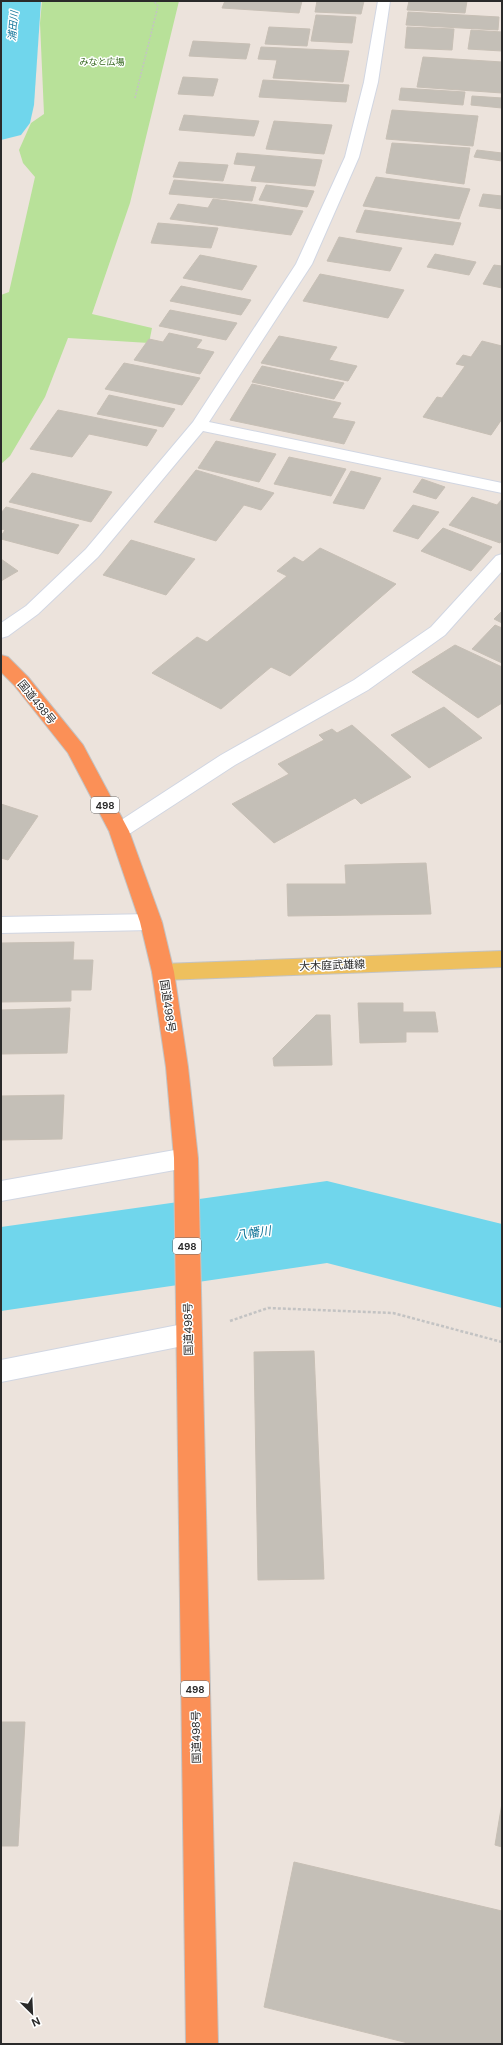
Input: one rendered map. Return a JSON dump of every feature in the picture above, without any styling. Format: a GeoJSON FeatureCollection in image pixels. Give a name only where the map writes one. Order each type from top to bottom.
{"type":"FeatureCollection","features":[{"type":"Feature","properties":{"kind":"highway","name":"国道498号"},"geometry":{"type":"LineString","coordinates":[[1,661],[21,681],[76,750],[119,831],[151,922],[163,972],[177,1067],[186,1158],[202,2044]]}},
{"type":"Feature","properties":{"kind":"main road","name":"大木庭武雄線"},"geometry":{"type":"LineString","coordinates":[[163,972],[502,958]]}},
{"type":"Feature","properties":{"kind":"street"},"geometry":{"type":"LineString","coordinates":[[1,632],[32,610],[92,553],[200,425],[304,264],[352,157],[371,82],[384,1]]}},
{"type":"Feature","properties":{"kind":"street"},"geometry":{"type":"LineString","coordinates":[[200,425],[502,488]]}},
{"type":"Feature","properties":{"kind":"street"},"geometry":{"type":"LineString","coordinates":[[119,831],[228,760],[361,685],[438,631],[502,560]]}},
{"type":"Feature","properties":{"kind":"street"},"geometry":{"type":"LineString","coordinates":[[1,925],[151,922]]}},
{"type":"Feature","properties":{"kind":"street"},"geometry":{"type":"LineString","coordinates":[[1,1191],[186,1158]]}},
{"type":"Feature","properties":{"kind":"street"},"geometry":{"type":"LineString","coordinates":[[1,1371],[188,1334]]}},
{"type":"Feature","properties":{"kind":"path"},"geometry":{"type":"LineString","coordinates":[[135,98],[158,6],[154,1]]}},
{"type":"Feature","properties":{"kind":"path"},"geometry":{"type":"LineString","coordinates":[[188,1334],[268,1308],[393,1313],[502,1342]]}},
{"type":"Feature","properties":{"kind":"green space","name":"みなと広場"},"geometry":{"type":"Polygon","coordinates":[[[42,1],[179,1],[130,203],[92,314],[152,328],[149,343],[68,338],[45,397],[10,456],[1,464],[1,295],[9,292],[35,177],[23,163],[19,150],[31,123],[44,114],[40,23],[42,1]]]}},
{"type":"Feature","properties":{"kind":"water"},"geometry":{"type":"Polygon","coordinates":[[[157,1208],[339,1214],[330,1257],[123,1264],[1,1293],[1,1238],[157,1208]]]}},
{"type":"Feature","properties":{"kind":"building"},"geometry":{"type":"Polygon","coordinates":[[[225,1],[302,1],[299,13],[222,8],[225,1]]]}},
{"type":"Feature","properties":{"kind":"building"},"geometry":{"type":"Polygon","coordinates":[[[317,1],[364,1],[361,14],[315,12],[317,1]]]}},
{"type":"Feature","properties":{"kind":"building"},"geometry":{"type":"Polygon","coordinates":[[[409,1],[467,1],[465,13],[407,10],[409,1]]]}},
{"type":"Feature","properties":{"kind":"building"},"geometry":{"type":"Polygon","coordinates":[[[408,12],[499,17],[498,30],[406,25],[408,12]]]}},
{"type":"Feature","properties":{"kind":"building"},"geometry":{"type":"Polygon","coordinates":[[[316,15],[356,17],[352,43],[311,41],[316,15]]]}},
{"type":"Feature","properties":{"kind":"building"},"geometry":{"type":"Polygon","coordinates":[[[269,27],[310,29],[307,46],[265,44],[269,27]]]}},
{"type":"Feature","properties":{"kind":"building"},"geometry":{"type":"Polygon","coordinates":[[[407,27],[454,29],[452,50],[405,48],[407,27]]]}},
{"type":"Feature","properties":{"kind":"building"},"geometry":{"type":"Polygon","coordinates":[[[471,30],[502,32],[502,51],[468,49],[471,30]]]}},
{"type":"Feature","properties":{"kind":"building"},"geometry":{"type":"Polygon","coordinates":[[[193,41],[250,44],[246,59],[189,56],[193,41]]]}},
{"type":"Feature","properties":{"kind":"building"},"geometry":{"type":"Polygon","coordinates":[[[261,47],[349,51],[343,82],[273,78],[277,60],[258,59],[261,47]]]}},
{"type":"Feature","properties":{"kind":"building"},"geometry":{"type":"Polygon","coordinates":[[[423,57],[502,62],[502,93],[417,87],[423,57]]]}},
{"type":"Feature","properties":{"kind":"building"},"geometry":{"type":"Polygon","coordinates":[[[183,77],[218,79],[213,96],[178,94],[183,77]]]}},
{"type":"Feature","properties":{"kind":"building"},"geometry":{"type":"Polygon","coordinates":[[[263,80],[349,85],[346,102],[259,97],[263,80]]]}},
{"type":"Feature","properties":{"kind":"building"},"geometry":{"type":"Polygon","coordinates":[[[401,88],[465,92],[463,105],[399,100],[401,88]]]}},
{"type":"Feature","properties":{"kind":"building"},"geometry":{"type":"Polygon","coordinates":[[[472,96],[502,98],[502,108],[471,105],[472,96]]]}},
{"type":"Feature","properties":{"kind":"building"},"geometry":{"type":"Polygon","coordinates":[[[392,110],[478,116],[473,146],[386,139],[392,110]]]}},
{"type":"Feature","properties":{"kind":"building"},"geometry":{"type":"Polygon","coordinates":[[[184,115],[259,121],[254,136],[179,130],[184,115]]]}},
{"type":"Feature","properties":{"kind":"building"},"geometry":{"type":"Polygon","coordinates":[[[274,121],[332,125],[324,154],[266,149],[274,121]]]}},
{"type":"Feature","properties":{"kind":"building"},"geometry":{"type":"Polygon","coordinates":[[[392,143],[470,148],[464,184],[386,173],[392,143]]]}},
{"type":"Feature","properties":{"kind":"building"},"geometry":{"type":"Polygon","coordinates":[[[477,150],[502,153],[502,161],[474,157],[477,150]]]}},
{"type":"Feature","properties":{"kind":"building"},"geometry":{"type":"Polygon","coordinates":[[[237,153],[322,160],[315,186],[251,181],[256,166],[234,164],[237,153]]]}},
{"type":"Feature","properties":{"kind":"building"},"geometry":{"type":"Polygon","coordinates":[[[179,162],[228,165],[223,181],[173,177],[179,162]]]}},
{"type":"Feature","properties":{"kind":"building"},"geometry":{"type":"Polygon","coordinates":[[[376,177],[470,189],[459,219],[363,206],[376,177]]]}},
{"type":"Feature","properties":{"kind":"building"},"geometry":{"type":"Polygon","coordinates":[[[174,180],[256,187],[252,201],[169,194],[174,180]]]}},
{"type":"Feature","properties":{"kind":"building"},"geometry":{"type":"Polygon","coordinates":[[[266,185],[314,191],[307,207],[259,200],[266,185]]]}},
{"type":"Feature","properties":{"kind":"building"},"geometry":{"type":"Polygon","coordinates":[[[483,194],[502,196],[502,209],[479,206],[483,194]]]}},
{"type":"Feature","properties":{"kind":"building"},"geometry":{"type":"Polygon","coordinates":[[[213,199],[303,211],[291,235],[170,219],[178,204],[208,208],[213,199]]]}},
{"type":"Feature","properties":{"kind":"building"},"geometry":{"type":"Polygon","coordinates":[[[365,210],[461,223],[453,245],[356,232],[365,210]]]}},
{"type":"Feature","properties":{"kind":"building"},"geometry":{"type":"Polygon","coordinates":[[[158,223],[218,228],[211,248],[151,243],[158,223]]]}},
{"type":"Feature","properties":{"kind":"building"},"geometry":{"type":"Polygon","coordinates":[[[339,237],[402,248],[390,271],[327,261],[339,237]]]}},
{"type":"Feature","properties":{"kind":"building"},"geometry":{"type":"Polygon","coordinates":[[[435,254],[476,262],[469,275],[427,267],[435,254]]]}},
{"type":"Feature","properties":{"kind":"building"},"geometry":{"type":"Polygon","coordinates":[[[200,255],[257,266],[242,290],[183,278],[200,255]]]}},
{"type":"Feature","properties":{"kind":"building"},"geometry":{"type":"Polygon","coordinates":[[[494,265],[502,266],[502,288],[483,284],[494,265]]]}},
{"type":"Feature","properties":{"kind":"building"},"geometry":{"type":"Polygon","coordinates":[[[320,274],[404,290],[388,318],[303,301],[320,274]]]}},
{"type":"Feature","properties":{"kind":"building"},"geometry":{"type":"Polygon","coordinates":[[[181,286],[251,300],[241,315],[170,301],[181,286]]]}},
{"type":"Feature","properties":{"kind":"building"},"geometry":{"type":"Polygon","coordinates":[[[170,310],[237,323],[226,340],[159,326],[170,310]]]}},
{"type":"Feature","properties":{"kind":"building"},"geometry":{"type":"Polygon","coordinates":[[[169,333],[202,340],[196,348],[214,352],[200,374],[134,360],[149,339],[163,342],[169,333]]]}},
{"type":"Feature","properties":{"kind":"building"},"geometry":{"type":"Polygon","coordinates":[[[279,336],[337,347],[329,360],[357,366],[348,381],[261,363],[279,336]]]}},
{"type":"Feature","properties":{"kind":"building"},"geometry":{"type":"Polygon","coordinates":[[[482,341],[502,346],[502,419],[491,435],[423,417],[437,397],[442,398],[465,366],[456,364],[463,355],[471,357],[482,341]]]}},
{"type":"Feature","properties":{"kind":"building"},"geometry":{"type":"Polygon","coordinates":[[[124,363],[200,378],[182,405],[105,389],[124,363]]]}},
{"type":"Feature","properties":{"kind":"building"},"geometry":{"type":"Polygon","coordinates":[[[262,366],[344,383],[334,399],[252,382],[262,366]]]}},
{"type":"Feature","properties":{"kind":"building"},"geometry":{"type":"Polygon","coordinates":[[[252,384],[341,403],[332,418],[355,422],[344,444],[230,420],[252,384]]]}},
{"type":"Feature","properties":{"kind":"building"},"geometry":{"type":"Polygon","coordinates":[[[109,395],[175,409],[163,427],[97,414],[109,395]]]}},
{"type":"Feature","properties":{"kind":"building"},"geometry":{"type":"Polygon","coordinates":[[[58,410],[157,430],[147,446],[89,434],[72,457],[30,449],[58,410]]]}},
{"type":"Feature","properties":{"kind":"building"},"geometry":{"type":"Polygon","coordinates":[[[216,441],[276,454],[259,482],[198,468],[216,441]]]}},
{"type":"Feature","properties":{"kind":"building"},"geometry":{"type":"Polygon","coordinates":[[[289,457],[346,469],[331,496],[274,484],[289,457]]]}},
{"type":"Feature","properties":{"kind":"building"},"geometry":{"type":"Polygon","coordinates":[[[196,470],[274,493],[261,510],[244,505],[216,541],[154,522],[196,470]]]}},
{"type":"Feature","properties":{"kind":"building"},"geometry":{"type":"Polygon","coordinates":[[[351,471],[381,478],[364,509],[333,503],[351,471]]]}},
{"type":"Feature","properties":{"kind":"building"},"geometry":{"type":"Polygon","coordinates":[[[32,473],[112,492],[91,522],[9,502],[32,473]]]}},
{"type":"Feature","properties":{"kind":"building"},"geometry":{"type":"Polygon","coordinates":[[[422,479],[445,487],[436,499],[413,492],[422,479]]]}},
{"type":"Feature","properties":{"kind":"building"},"geometry":{"type":"Polygon","coordinates":[[[472,497],[497,505],[502,499],[502,540],[500,543],[449,525],[472,497]]]}},
{"type":"Feature","properties":{"kind":"building"},"geometry":{"type":"Polygon","coordinates":[[[413,505],[439,512],[418,539],[393,531],[413,505]]]}},
{"type":"Feature","properties":{"kind":"building"},"geometry":{"type":"Polygon","coordinates":[[[6,507],[79,525],[58,554],[1,539],[1,536],[5,530],[1,529],[1,513],[6,507]]]}},
{"type":"Feature","properties":{"kind":"building"},"geometry":{"type":"Polygon","coordinates":[[[443,528],[492,547],[471,571],[421,551],[443,528]]]}},
{"type":"Feature","properties":{"kind":"building"},"geometry":{"type":"Polygon","coordinates":[[[131,540],[195,559],[166,595],[103,575],[131,540]]]}},
{"type":"Feature","properties":{"kind":"building"},"geometry":{"type":"Polygon","coordinates":[[[320,548],[396,584],[290,676],[271,667],[221,709],[152,673],[197,637],[207,642],[287,576],[277,571],[294,557],[303,562],[320,548]]]}},
{"type":"Feature","properties":{"kind":"building"},"geometry":{"type":"Polygon","coordinates":[[[1,559],[18,571],[1,581],[1,559]]]}},
{"type":"Feature","properties":{"kind":"building"},"geometry":{"type":"Polygon","coordinates":[[[502,611],[502,623],[494,619],[502,611]]]}},
{"type":"Feature","properties":{"kind":"building"},"geometry":{"type":"Polygon","coordinates":[[[495,625],[502,628],[502,663],[472,649],[495,625]]]}},
{"type":"Feature","properties":{"kind":"building"},"geometry":{"type":"Polygon","coordinates":[[[455,645],[502,667],[502,703],[478,718],[412,672],[455,645]]]}},
{"type":"Feature","properties":{"kind":"building"},"geometry":{"type":"Polygon","coordinates":[[[444,707],[482,738],[429,768],[391,735],[444,707]]]}},
{"type":"Feature","properties":{"kind":"building"},"geometry":{"type":"Polygon","coordinates":[[[352,725],[411,777],[361,804],[355,798],[274,843],[232,804],[289,774],[278,764],[324,740],[319,735],[332,729],[337,733],[352,725]]]}},
{"type":"Feature","properties":{"kind":"building"},"geometry":{"type":"Polygon","coordinates":[[[1,804],[38,816],[8,860],[1,858],[1,804]]]}},
{"type":"Feature","properties":{"kind":"building"},"geometry":{"type":"Polygon","coordinates":[[[426,863],[431,914],[288,916],[287,884],[346,884],[345,865],[426,863]]]}},
{"type":"Feature","properties":{"kind":"building"},"geometry":{"type":"Polygon","coordinates":[[[74,942],[73,960],[93,960],[91,990],[71,990],[71,1001],[1,1002],[1,943],[74,942]]]}},
{"type":"Feature","properties":{"kind":"building"},"geometry":{"type":"Polygon","coordinates":[[[358,1003],[403,1003],[403,1012],[435,1012],[438,1032],[406,1032],[406,1042],[360,1043],[358,1003]]]}},
{"type":"Feature","properties":{"kind":"building"},"geometry":{"type":"Polygon","coordinates":[[[70,1008],[67,1053],[1,1054],[1,1010],[70,1008]]]}},
{"type":"Feature","properties":{"kind":"building"},"geometry":{"type":"Polygon","coordinates":[[[316,1015],[330,1015],[332,1065],[274,1066],[273,1058],[316,1015]]]}},
{"type":"Feature","properties":{"kind":"building"},"geometry":{"type":"Polygon","coordinates":[[[64,1095],[62,1139],[1,1140],[1,1096],[64,1095]]]}},
{"type":"Feature","properties":{"kind":"building"},"geometry":{"type":"Polygon","coordinates":[[[314,1351],[324,1579],[258,1580],[254,1352],[314,1351]]]}},
{"type":"Feature","properties":{"kind":"building"},"geometry":{"type":"Polygon","coordinates":[[[1,1722],[25,1722],[18,1846],[1,1846],[1,1722]]]}},
{"type":"Feature","properties":{"kind":"building"},"geometry":{"type":"Polygon","coordinates":[[[502,1803],[502,1847],[495,1845],[502,1803]]]}},
{"type":"Feature","properties":{"kind":"building"},"geometry":{"type":"Polygon","coordinates":[[[294,1862],[502,1911],[502,2044],[412,2044],[264,2007],[294,1862]]]}},
{"type":"Feature","properties":{"kind":"waterway","name":"浦田川"},"geometry":{"type":"LineString","coordinates":[[1,123],[6,105],[15,1]]}},
{"type":"Feature","properties":{"kind":"waterway","name":"八幡川"},"geometry":{"type":"LineString","coordinates":[[1,1269],[327,1222],[502,1266]]}}]}
